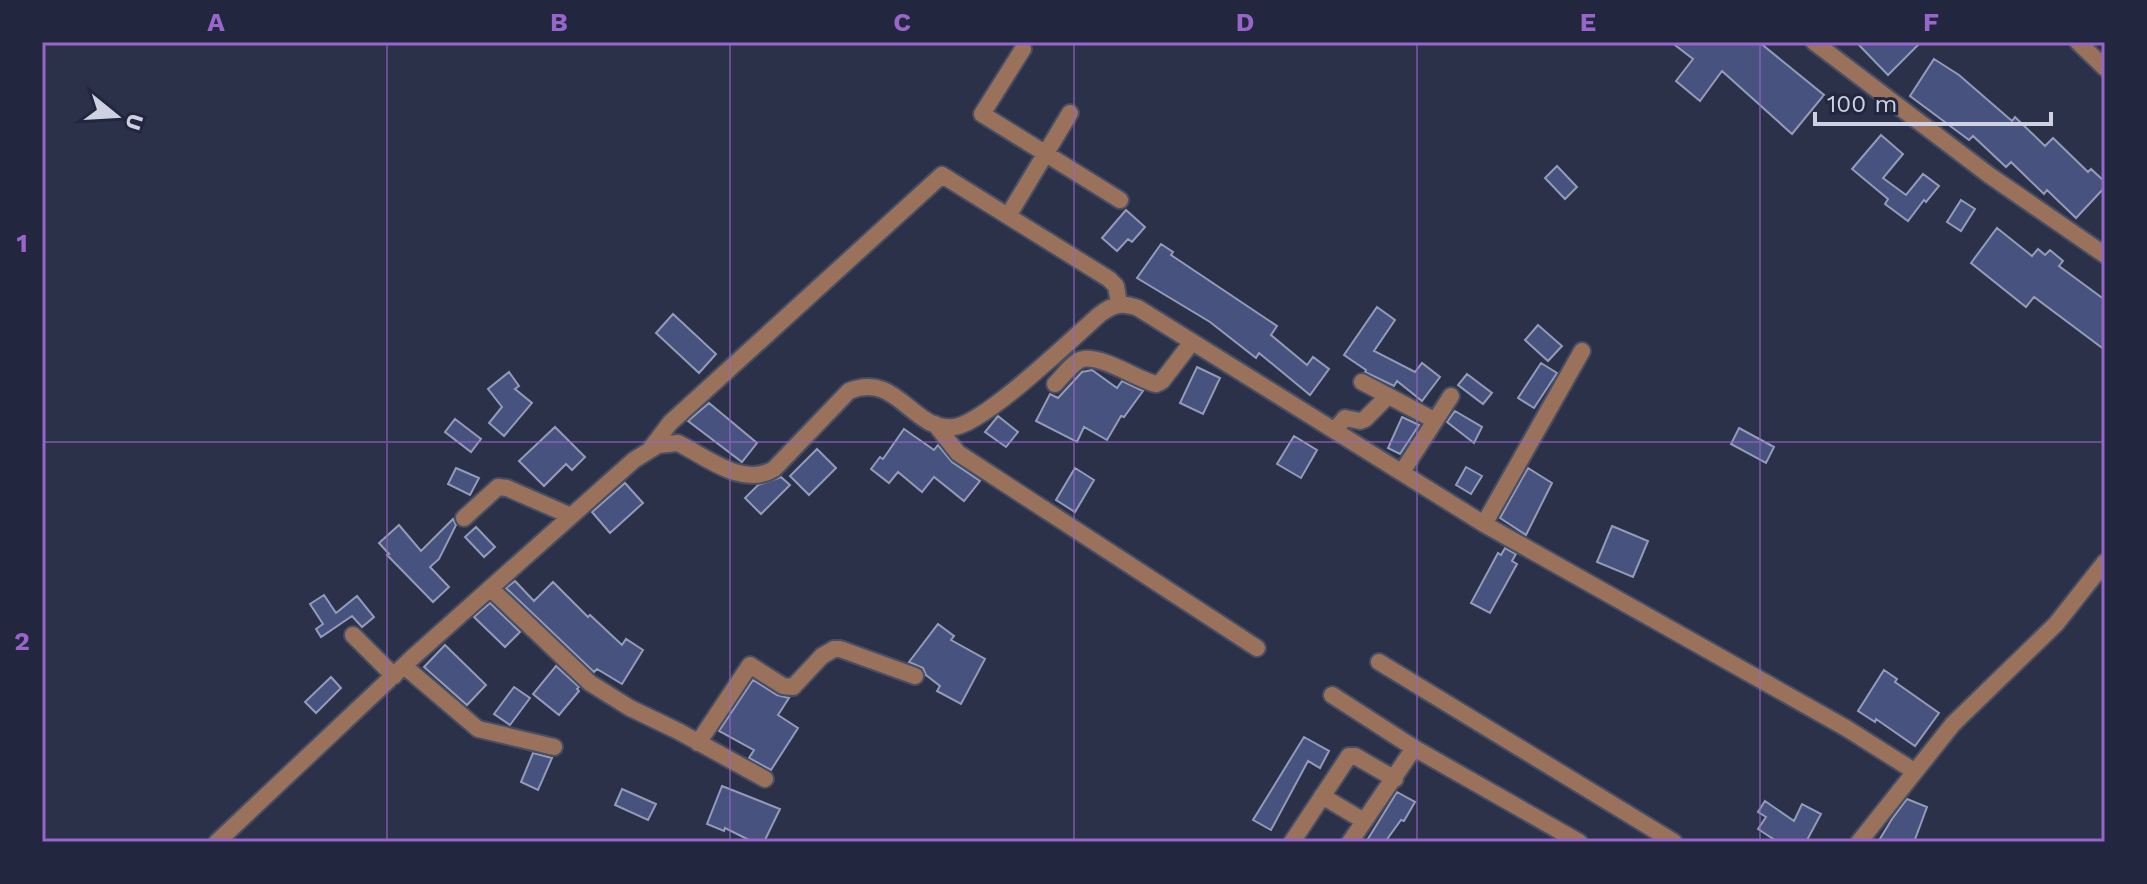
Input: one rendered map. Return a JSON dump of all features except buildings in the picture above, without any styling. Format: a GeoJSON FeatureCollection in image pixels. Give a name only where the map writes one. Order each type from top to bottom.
{"type":"FeatureCollection","features":[{"type":"Feature","properties":{"kind":"street"},"geometry":{"type":"LineString","coordinates":[[1814,42],[1989,175],[2105,255]]}},
{"type":"Feature","properties":{"kind":"street"},"geometry":{"type":"LineString","coordinates":[[2078,42],[2105,68]]}},
{"type":"Feature","properties":{"kind":"street"},"geometry":{"type":"LineString","coordinates":[[1023,49],[982,114],[1120,200]]}},
{"type":"Feature","properties":{"kind":"street"},"geometry":{"type":"LineString","coordinates":[[1008,216],[1070,113]]}},
{"type":"Feature","properties":{"kind":"street"},"geometry":{"type":"LineString","coordinates":[[217,842],[399,671],[651,448],[670,423],[942,175],[1109,279],[1116,286],[1119,304]]}},
{"type":"Feature","properties":{"kind":"street"},"geometry":{"type":"LineString","coordinates":[[935,424],[954,427],[977,417],[1099,315],[1119,304],[1138,308],[1484,524],[1846,728],[1914,771]]}},
{"type":"Feature","properties":{"kind":"street"},"geometry":{"type":"LineString","coordinates":[[1055,384],[1085,358],[1154,384],[1159,383],[1192,342]]}},
{"type":"Feature","properties":{"kind":"street"},"geometry":{"type":"LineString","coordinates":[[1484,524],[1582,351]]}},
{"type":"Feature","properties":{"kind":"street"},"geometry":{"type":"LineString","coordinates":[[1362,382],[1434,420]]}},
{"type":"Feature","properties":{"kind":"street"},"geometry":{"type":"LineString","coordinates":[[651,448],[670,442],[678,443],[744,476],[762,475],[774,469],[849,391],[863,386],[880,387],[935,424],[958,453],[1257,648]]}},
{"type":"Feature","properties":{"kind":"street"},"geometry":{"type":"LineString","coordinates":[[1335,430],[1345,418],[1365,419],[1388,396]]}},
{"type":"Feature","properties":{"kind":"street"},"geometry":{"type":"LineString","coordinates":[[1402,472],[1451,396]]}},
{"type":"Feature","properties":{"kind":"street"},"geometry":{"type":"LineString","coordinates":[[464,518],[498,487],[571,516]]}},
{"type":"Feature","properties":{"kind":"street"},"geometry":{"type":"LineString","coordinates":[[1859,842],[1953,724],[2056,624],[2105,562]]}},
{"type":"Feature","properties":{"kind":"street"},"geometry":{"type":"LineString","coordinates":[[491,589],[590,683],[630,708],[765,779]]}},
{"type":"Feature","properties":{"kind":"street"},"geometry":{"type":"LineString","coordinates":[[353,635],[478,729],[554,747]]}},
{"type":"Feature","properties":{"kind":"street"},"geometry":{"type":"LineString","coordinates":[[698,743],[750,665],[783,686],[793,687],[822,656],[840,649],[915,676]]}},
{"type":"Feature","properties":{"kind":"street"},"geometry":{"type":"LineString","coordinates":[[1379,662],[1674,842]]}},
{"type":"Feature","properties":{"kind":"street"},"geometry":{"type":"LineString","coordinates":[[1332,695],[1414,748],[1579,842]]}},
{"type":"Feature","properties":{"kind":"street"},"geometry":{"type":"LineString","coordinates":[[1350,842],[1414,748]]}},
{"type":"Feature","properties":{"kind":"street"},"geometry":{"type":"LineString","coordinates":[[1292,842],[1349,756],[1355,756],[1395,779]]}},
{"type":"Feature","properties":{"kind":"street"},"geometry":{"type":"LineString","coordinates":[[1322,796],[1364,821]]}}]}
